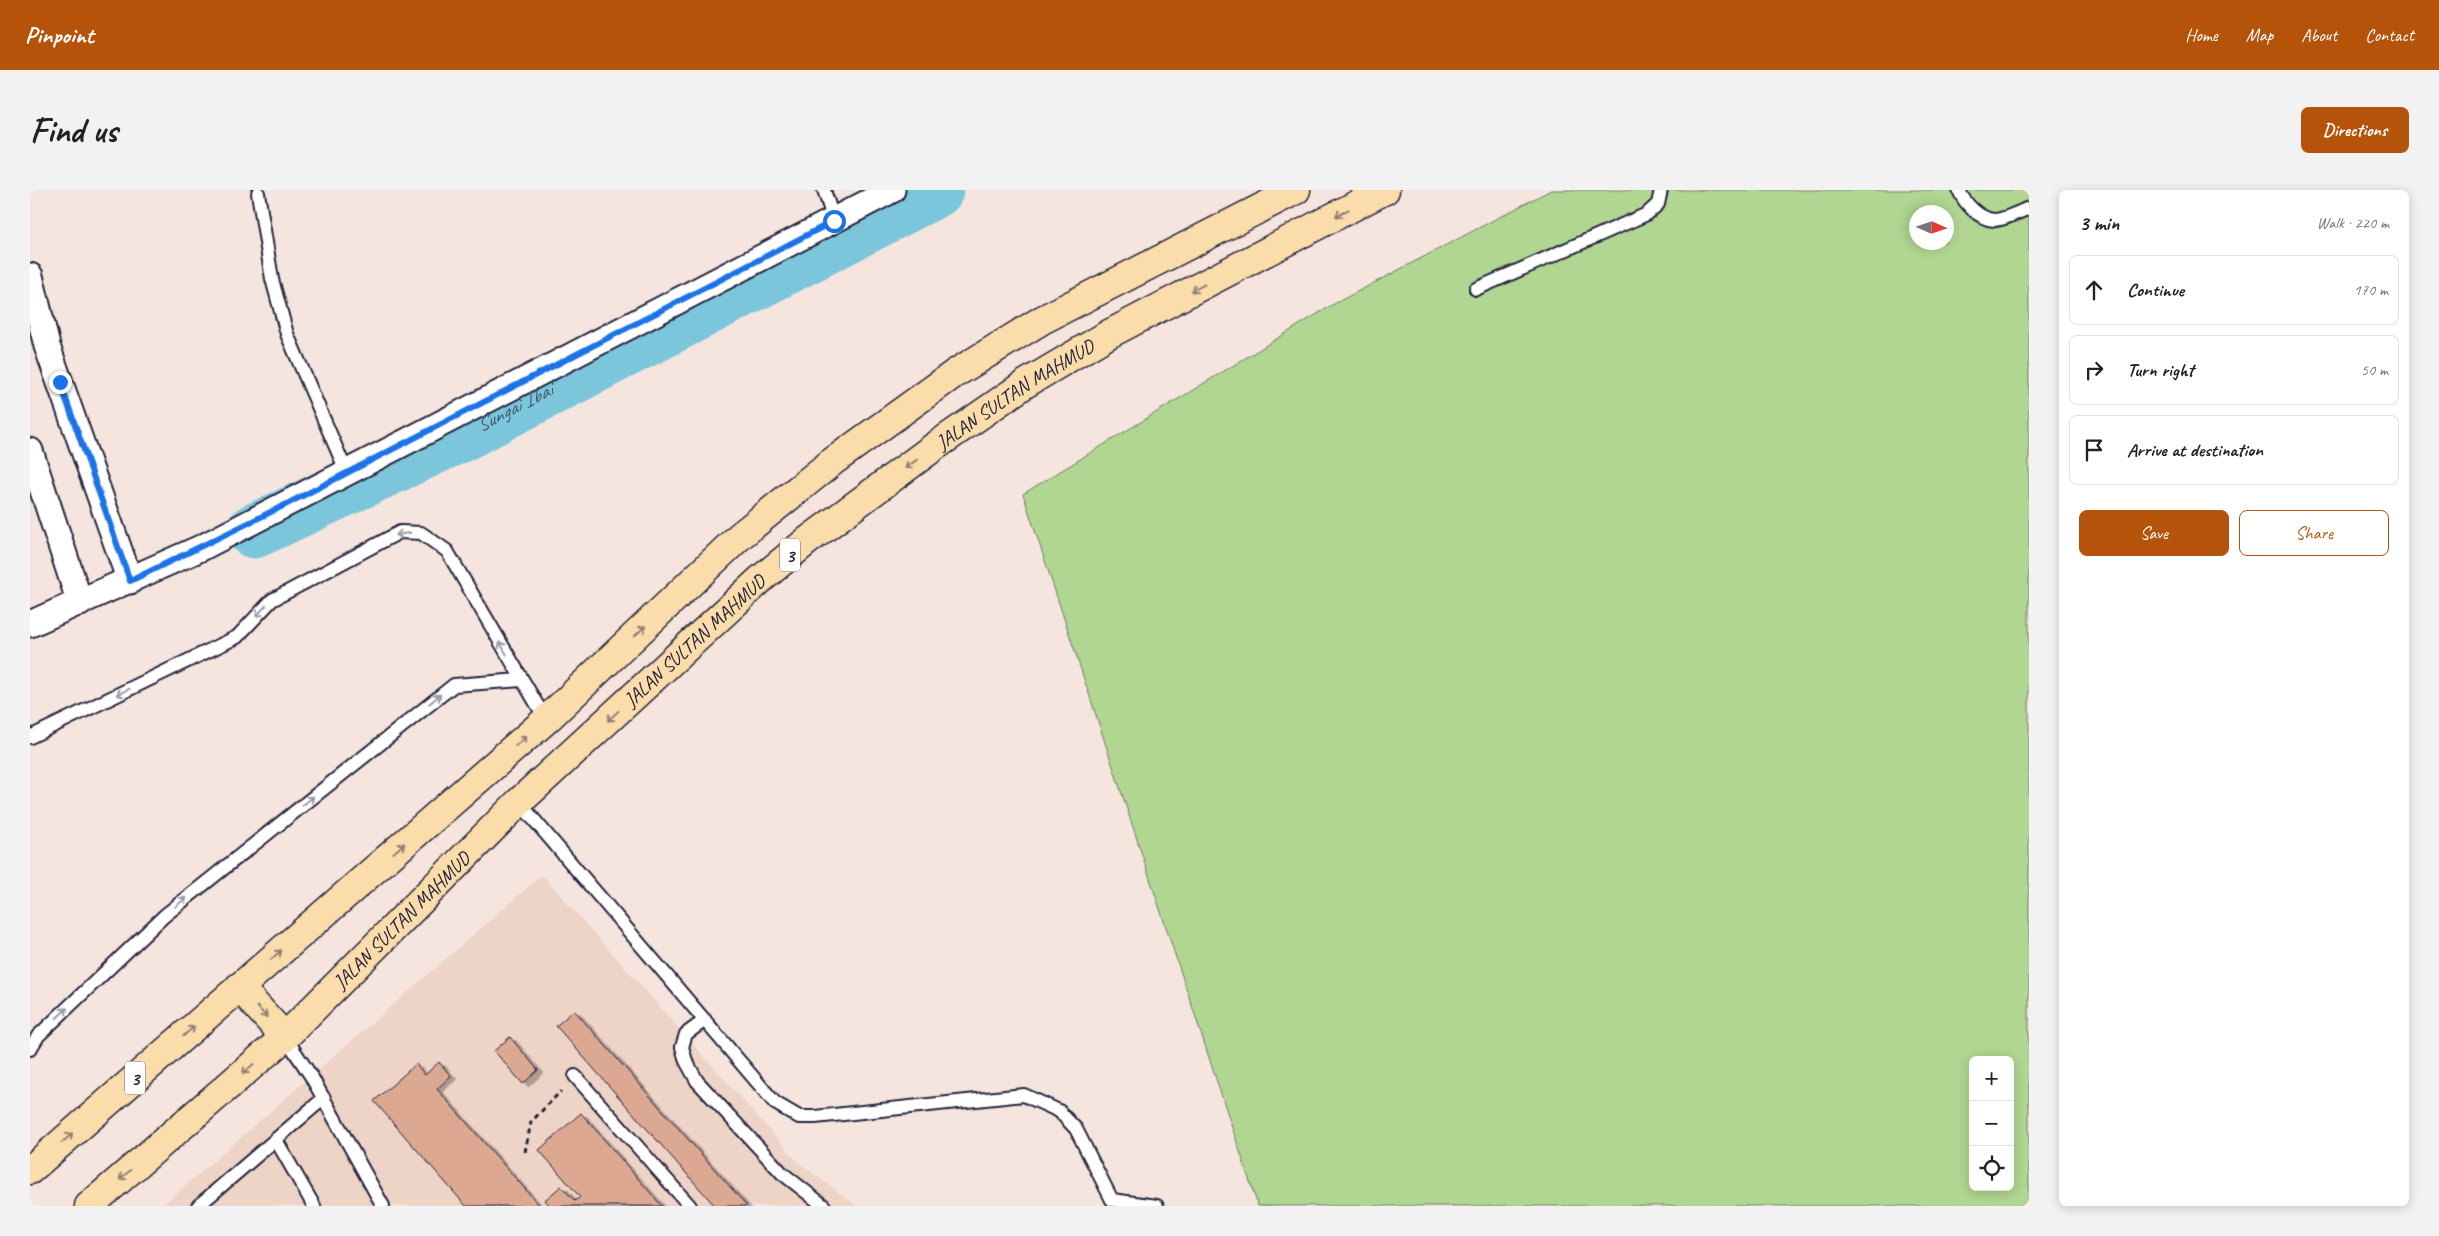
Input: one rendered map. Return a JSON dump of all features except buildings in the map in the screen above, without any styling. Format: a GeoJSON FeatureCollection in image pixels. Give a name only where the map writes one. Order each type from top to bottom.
{"type":"FeatureCollection","features":[{"type":"Feature","properties":{"kind":"highway","name":"3"},"geometry":{"type":"LineString","coordinates":[[30,1170],[546,720],[740,536],[832,462],[954,374],[1042,320],[1296,190]]}},
{"type":"Feature","properties":{"kind":"highway","name":"JALAN SULTAN MAHMUD"},"geometry":{"type":"LineString","coordinates":[[89,1206],[285,1037],[520,802],[761,579],[860,501],[1025,384],[1108,334],[1385,190]]}},
{"type":"Feature","properties":{"kind":"highway"},"geometry":{"type":"LineString","coordinates":[[239,987],[285,1037]]}},
{"type":"Feature","properties":{"kind":"street"},"geometry":{"type":"LineString","coordinates":[[30,624],[203,547],[892,190]]}},
{"type":"Feature","properties":{"kind":"street"},"geometry":{"type":"LineString","coordinates":[[30,276],[47,346],[130,581]]}},
{"type":"Feature","properties":{"kind":"street"},"geometry":{"type":"LineString","coordinates":[[30,451],[85,601]]}},
{"type":"Feature","properties":{"kind":"lane"},"geometry":{"type":"LineString","coordinates":[[824,190],[834,221]]}},
{"type":"Feature","properties":{"kind":"lane"},"geometry":{"type":"LineString","coordinates":[[1476,289],[1647,214],[1658,204],[1662,190]]}},
{"type":"Feature","properties":{"kind":"lane"},"geometry":{"type":"LineString","coordinates":[[1959,190],[1962,198],[1980,216],[1995,220],[2029,208]]}},
{"type":"Feature","properties":{"kind":"lane"},"geometry":{"type":"LineString","coordinates":[[258,193],[272,279],[287,334],[347,473]]}},
{"type":"Feature","properties":{"kind":"lane"},"geometry":{"type":"LineString","coordinates":[[30,737],[237,637],[272,600],[400,532],[421,533],[448,551],[521,680],[546,720]]}},
{"type":"Feature","properties":{"kind":"lane"},"geometry":{"type":"LineString","coordinates":[[30,1049],[38,1036],[164,916],[454,684],[521,680]]}},
{"type":"Feature","properties":{"kind":"lane"},"geometry":{"type":"LineString","coordinates":[[520,802],[775,1103],[799,1117],[1024,1095],[1059,1111],[1076,1129],[1112,1200],[1157,1206]]}},
{"type":"Feature","properties":{"kind":"lane"},"geometry":{"type":"LineString","coordinates":[[705,1020],[686,1034],[682,1047],[686,1061],[697,1081],[782,1173],[824,1206]]}},
{"type":"Feature","properties":{"kind":"lane"},"geometry":{"type":"LineString","coordinates":[[285,1037],[324,1098],[383,1206]]}},
{"type":"Feature","properties":{"kind":"lane"},"geometry":{"type":"LineString","coordinates":[[575,1076],[690,1206]]}},
{"type":"Feature","properties":{"kind":"lane"},"geometry":{"type":"LineString","coordinates":[[198,1206],[324,1098]]}},
{"type":"Feature","properties":{"kind":"lane"},"geometry":{"type":"LineString","coordinates":[[276,1140],[314,1206]]}},
{"type":"Feature","properties":{"kind":"path"},"geometry":{"type":"LineString","coordinates":[[525,1152],[530,1122],[575,1076]]}},
{"type":"Feature","properties":{"kind":"shaded area"},"geometry":{"type":"Polygon","coordinates":[[[542,875],[798,1162],[857,1206],[162,1206],[542,875]]]}},
{"type":"Feature","properties":{"kind":"green space"},"geometry":{"type":"Polygon","coordinates":[[[1551,190],[2029,190],[2029,1206],[1258,1206],[1023,494],[1332,305],[1551,190]]]}},
{"type":"Feature","properties":{"kind":"waterway","name":"Sungai Ibai"},"geometry":{"type":"LineString","coordinates":[[254,531],[462,434],[936,190]]}},
{"type":"Feature","properties":{"kind":"route"},"geometry":{"type":"LineString","coordinates":[[60,382],[130,581],[203,547],[834,221]]}}]}
